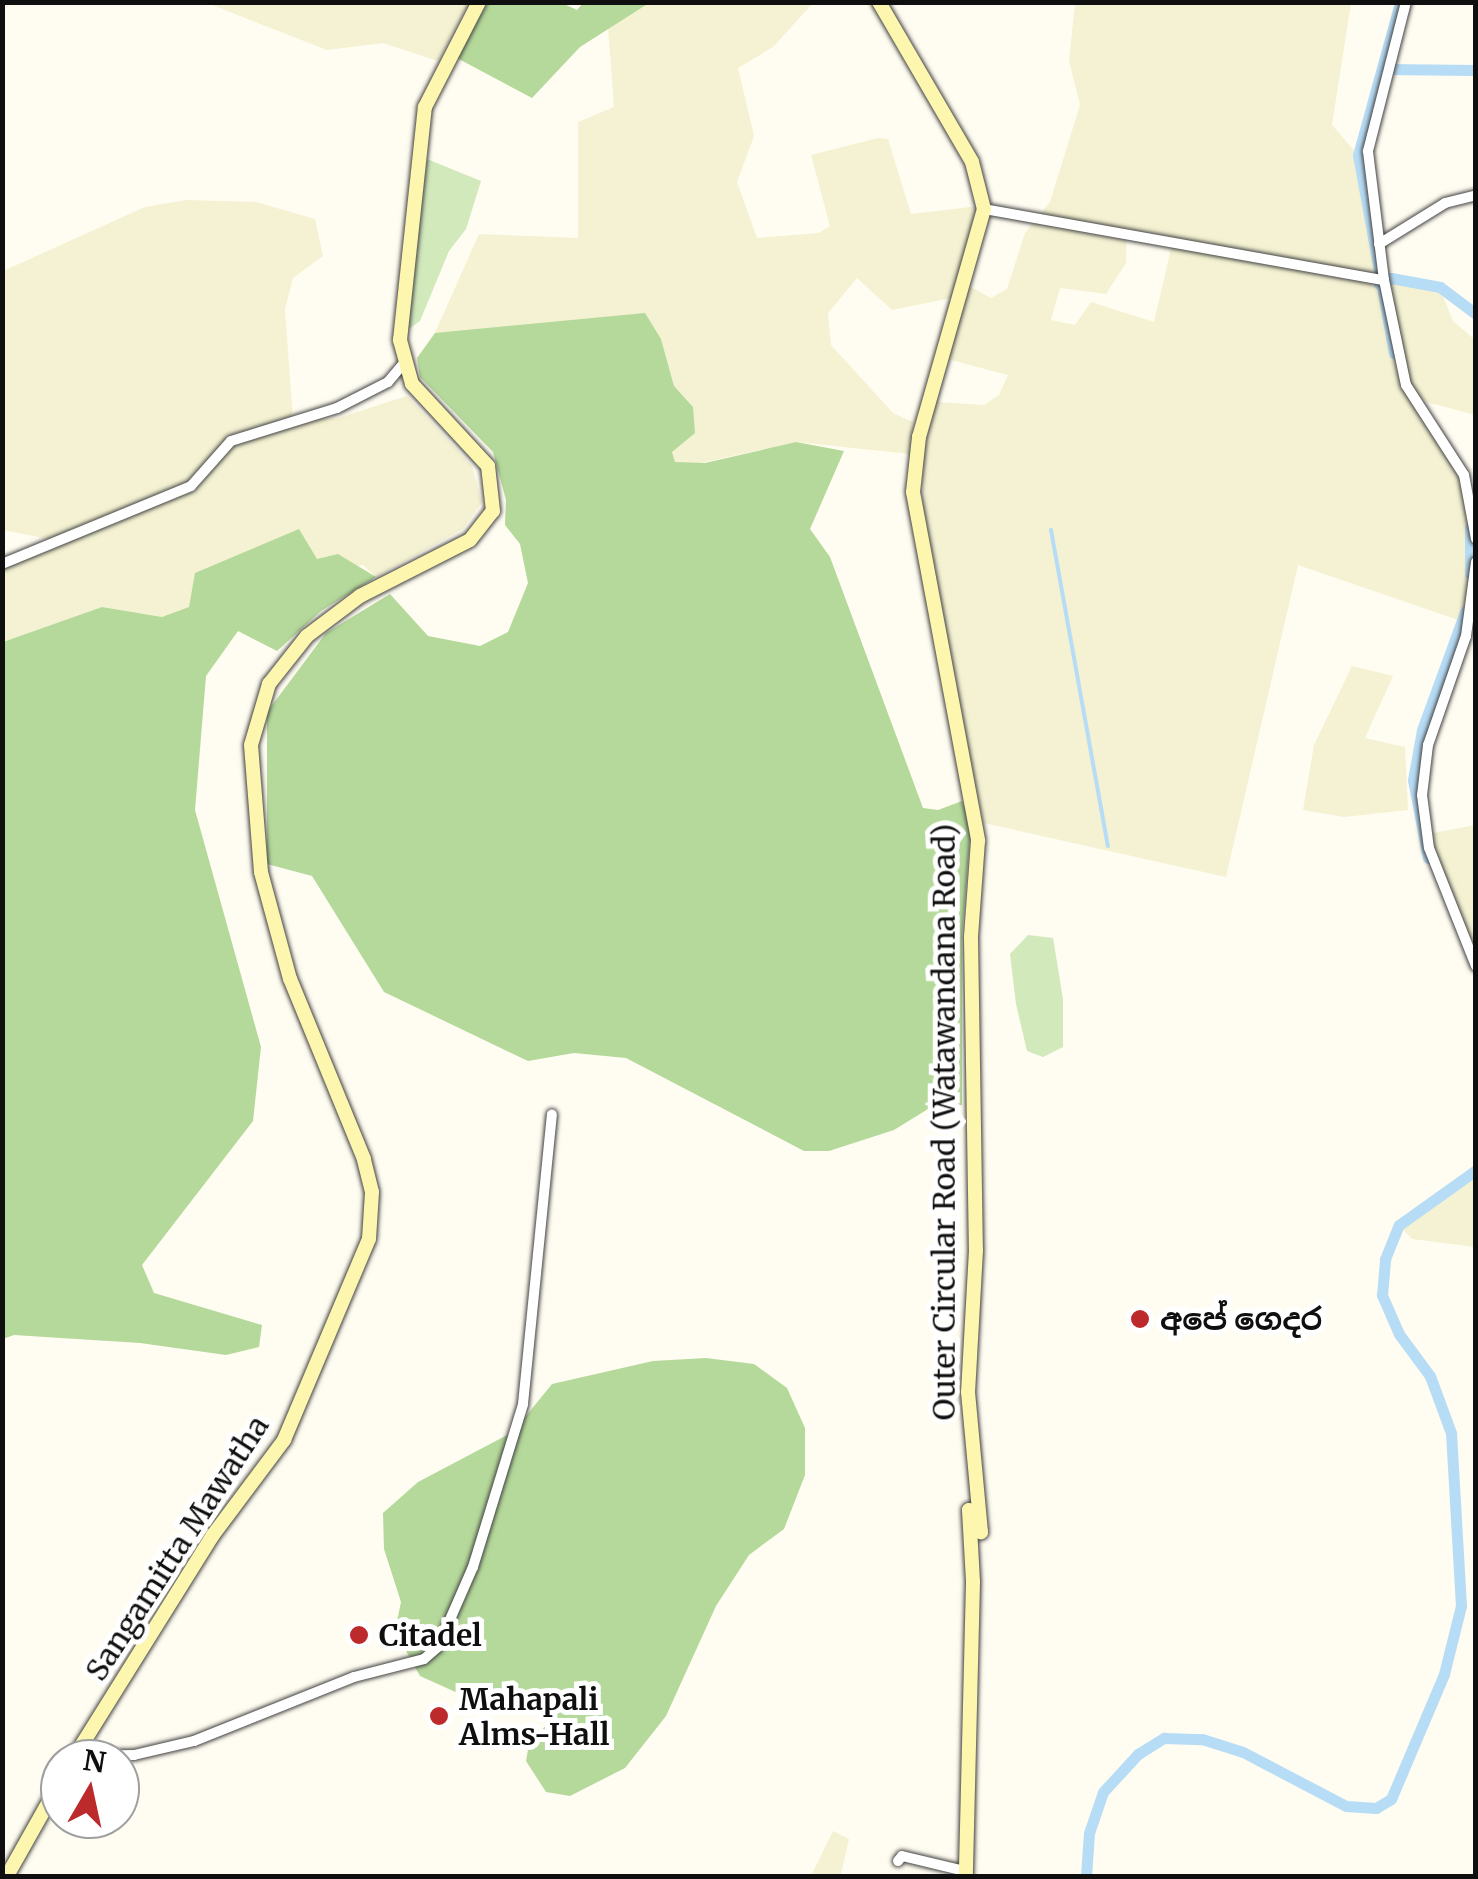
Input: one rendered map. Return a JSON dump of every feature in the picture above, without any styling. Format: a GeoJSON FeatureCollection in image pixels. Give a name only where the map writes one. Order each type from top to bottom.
{"type":"FeatureCollection","features":[{"type":"Feature","properties":{"kind":"main road","name":"Sangamitta Mawatha"},"geometry":{"type":"LineString","coordinates":[[85,1739],[213,1534],[284,1440],[372,1228],[372,1192],[359,1141],[290,979],[262,872],[250,756],[260,703],[292,650],[360,596],[470,540],[493,510],[488,466],[416,390],[404,363],[401,315],[423,116],[434,82],[479,2]]}},
{"type":"Feature","properties":{"kind":"main road"},"geometry":{"type":"LineString","coordinates":[[879,2],[972,162],[984,208]]}},
{"type":"Feature","properties":{"kind":"main road","name":"Outer Circular Road (Watawandana Road)"},"geometry":{"type":"LineString","coordinates":[[965,1874],[973,1582],[969,1510],[981,1532],[968,1392],[976,1250],[971,937],[978,841],[913,492],[919,437],[984,208]]}},
{"type":"Feature","properties":{"kind":"main road"},"geometry":{"type":"LineString","coordinates":[[7,1876],[40,1817]]}},
{"type":"Feature","properties":{"kind":"street"},"geometry":{"type":"LineString","coordinates":[[1406,2],[1368,151],[1379,244],[1406,385],[1464,474],[1476,539]]}},
{"type":"Feature","properties":{"kind":"street"},"geometry":{"type":"LineString","coordinates":[[1379,244],[1445,203],[1476,195]]}},
{"type":"Feature","properties":{"kind":"street"},"geometry":{"type":"LineString","coordinates":[[984,208],[1384,280]]}},
{"type":"Feature","properties":{"kind":"street"},"geometry":{"type":"LineString","coordinates":[[2,564],[191,486],[231,441],[337,408],[388,382],[404,363]]}},
{"type":"Feature","properties":{"kind":"street"},"geometry":{"type":"LineString","coordinates":[[1476,562],[1466,636],[1428,745],[1422,795],[1430,848],[1476,966]]}},
{"type":"Feature","properties":{"kind":"street"},"geometry":{"type":"LineString","coordinates":[[140,1754],[194,1742],[354,1677],[424,1659],[438,1648],[474,1566],[522,1404],[552,1114]]}},
{"type":"Feature","properties":{"kind":"street"},"geometry":{"type":"LineString","coordinates":[[898,1862],[902,1856],[965,1874]]}},
{"type":"Feature","properties":{"kind":"shaded area"},"geometry":{"type":"Polygon","coordinates":[[[207,3],[468,3],[438,61],[383,43],[327,50],[207,3]]]}},
{"type":"Feature","properties":{"kind":"shaded area"},"geometry":{"type":"Polygon","coordinates":[[[649,3],[813,3],[773,47],[738,68],[754,136],[737,182],[757,238],[819,233],[830,226],[811,155],[878,138],[888,139],[911,214],[979,206],[951,298],[892,310],[857,278],[828,313],[831,345],[893,413],[913,422],[910,454],[796,442],[687,466],[675,462],[672,452],[693,407],[674,386],[661,339],[435,333],[479,234],[578,238],[578,122],[614,107],[608,27],[649,3]]]}},
{"type":"Feature","properties":{"kind":"shaded area"},"geometry":{"type":"Polygon","coordinates":[[[1075,3],[1351,3],[1332,125],[1358,155],[1401,383],[1459,471],[1473,546],[1464,622],[1298,565],[1226,877],[984,823],[958,715],[923,508],[923,457],[935,402],[984,405],[999,395],[1008,375],[947,359],[969,286],[991,298],[1007,289],[1025,233],[1050,202],[1080,105],[1069,61],[1075,3]],[[1127,232],[1126,263],[1106,294],[1060,288],[1051,320],[1075,325],[1091,302],[1154,322],[1173,240],[1127,232]]]}},
{"type":"Feature","properties":{"kind":"shaded area"},"geometry":{"type":"Polygon","coordinates":[[[186,200],[256,202],[315,219],[323,256],[293,278],[285,309],[293,420],[338,418],[407,396],[472,466],[482,502],[463,529],[376,577],[363,565],[162,617],[102,607],[3,642],[2,562],[49,539],[3,530],[3,271],[145,207],[186,200]]]}},
{"type":"Feature","properties":{"kind":"shaded area"},"geometry":{"type":"Polygon","coordinates":[[[1384,280],[1441,291],[1453,321],[1475,340],[1475,415],[1427,402],[1406,385],[1384,280]]]}},
{"type":"Feature","properties":{"kind":"shaded area"},"geometry":{"type":"Polygon","coordinates":[[[1352,666],[1393,676],[1365,738],[1405,747],[1408,810],[1344,817],[1303,810],[1314,745],[1352,666]]]}},
{"type":"Feature","properties":{"kind":"shaded area"},"geometry":{"type":"Polygon","coordinates":[[[1475,825],[1475,973],[1419,836],[1475,825]]]}},
{"type":"Feature","properties":{"kind":"shaded area"},"geometry":{"type":"Polygon","coordinates":[[[1475,1170],[1475,1247],[1412,1239],[1399,1225],[1475,1170]]]}},
{"type":"Feature","properties":{"kind":"shaded area"},"geometry":{"type":"Polygon","coordinates":[[[833,1831],[849,1839],[841,1874],[811,1876],[833,1831]]]}},
{"type":"Feature","properties":{"kind":"green space"},"geometry":{"type":"Polygon","coordinates":[[[488,3],[562,3],[577,10],[583,3],[649,3],[580,47],[532,98],[455,57],[488,3]]]}},
{"type":"Feature","properties":{"kind":"green space"},"geometry":{"type":"Polygon","coordinates":[[[427,159],[481,181],[466,229],[449,251],[420,321],[406,331],[427,159]]]}},
{"type":"Feature","properties":{"kind":"green space"},"geometry":{"type":"Polygon","coordinates":[[[645,313],[661,339],[674,386],[693,407],[695,433],[672,452],[675,462],[705,463],[796,442],[844,451],[810,529],[830,557],[923,808],[938,810],[962,801],[971,826],[962,934],[962,1105],[928,1109],[894,1130],[829,1151],[804,1151],[626,1058],[574,1053],[528,1061],[384,992],[312,876],[267,864],[267,712],[326,633],[390,594],[428,636],[480,646],[508,632],[528,583],[520,544],[505,525],[506,500],[493,452],[420,377],[417,358],[435,333],[645,313]]]}},
{"type":"Feature","properties":{"kind":"green space"},"geometry":{"type":"Polygon","coordinates":[[[299,529],[317,559],[338,554],[376,577],[321,611],[277,651],[238,631],[206,676],[195,810],[261,1047],[253,1121],[142,1265],[154,1293],[262,1325],[259,1347],[226,1355],[140,1343],[14,1335],[3,1339],[3,642],[102,607],[162,617],[189,607],[195,573],[299,529]]]}},
{"type":"Feature","properties":{"kind":"green space"},"geometry":{"type":"Polygon","coordinates":[[[1028,935],[1053,938],[1063,999],[1063,1047],[1043,1057],[1027,1051],[1016,1004],[1010,954],[1028,935]]]}},
{"type":"Feature","properties":{"kind":"green space"},"geometry":{"type":"Polygon","coordinates":[[[706,1358],[754,1364],[787,1388],[805,1428],[805,1475],[784,1529],[749,1555],[716,1606],[666,1716],[625,1768],[570,1796],[546,1792],[526,1761],[529,1744],[550,1721],[524,1701],[471,1699],[420,1676],[395,1631],[401,1602],[384,1549],[383,1513],[418,1482],[513,1432],[552,1384],[653,1361],[706,1358]]]}},
{"type":"Feature","properties":{"kind":"waterway"},"geometry":{"type":"LineString","coordinates":[[1394,353],[1358,155],[1400,2]]}},
{"type":"Feature","properties":{"kind":"waterway"},"geometry":{"type":"LineString","coordinates":[[1383,69],[1476,70]]}},
{"type":"Feature","properties":{"kind":"waterway"},"geometry":{"type":"LineString","coordinates":[[1379,284],[1391,278],[1440,287],[1476,314]]}},
{"type":"Feature","properties":{"kind":"waterway"},"geometry":{"type":"LineString","coordinates":[[1470,528],[1470,574]]}},
{"type":"Feature","properties":{"kind":"waterway"},"geometry":{"type":"LineString","coordinates":[[1051,530],[1108,846]]}},
{"type":"Feature","properties":{"kind":"waterway"},"geometry":{"type":"LineString","coordinates":[[1428,858],[1413,780],[1422,730],[1465,612]]}},
{"type":"Feature","properties":{"kind":"waterway"},"geometry":{"type":"LineString","coordinates":[[1086,1876],[1089,1833],[1103,1792],[1138,1754],[1164,1738],[1202,1739],[1243,1752],[1346,1806],[1376,1808],[1391,1799],[1444,1674],[1461,1606],[1451,1433],[1430,1376],[1399,1334],[1382,1295],[1385,1259],[1399,1225],[1476,1170]]}},
{"type":"Feature","properties":{"kind":"place","name":"අපේ ගෙදර"},"geometry":{"type":"Point","coordinates":[1140,1319]}},
{"type":"Feature","properties":{"kind":"place","name":"Citadel"},"geometry":{"type":"Point","coordinates":[359,1635]}},
{"type":"Feature","properties":{"kind":"place","name":"Mahapali Alms-Hall"},"geometry":{"type":"Point","coordinates":[439,1716]}}]}
